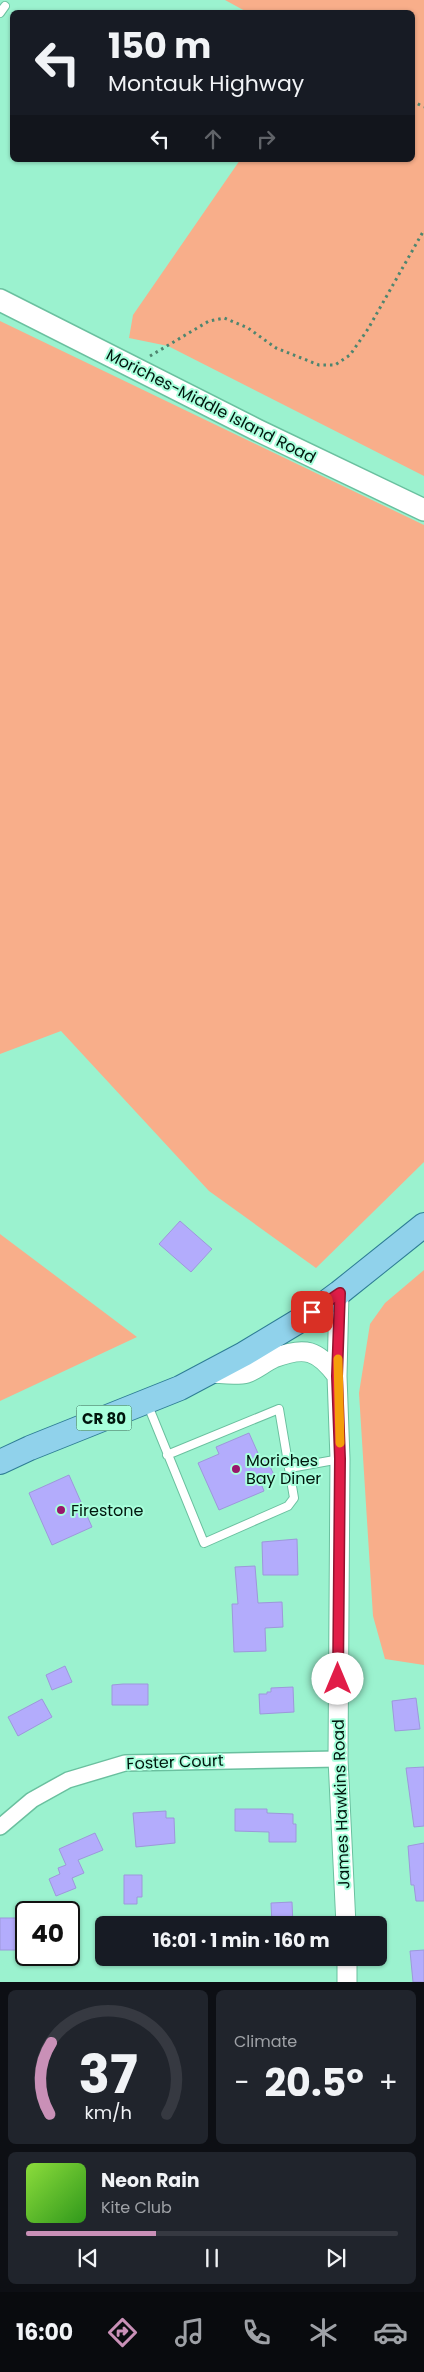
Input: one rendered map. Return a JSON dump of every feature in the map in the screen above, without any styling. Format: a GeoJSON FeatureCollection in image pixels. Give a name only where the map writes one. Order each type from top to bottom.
{"type":"FeatureCollection","features":[{"type":"Feature","properties":{"kind":"main road","name":"Moriches-Middle Island Road"},"geometry":{"type":"LineString","coordinates":[[0,300],[257,430],[424,510]]}},
{"type":"Feature","properties":{"kind":"main road","name":"CR 80"},"geometry":{"type":"LineString","coordinates":[[0,1462],[180,1388],[207,1374],[312,1312],[340,1293],[424,1225]]}},
{"type":"Feature","properties":{"kind":"street","name":"James Hawkins Road"},"geometry":{"type":"LineString","coordinates":[[340,1293],[337,1376],[340,1459],[338,1758],[346,1916]]}},
{"type":"Feature","properties":{"kind":"street"},"geometry":{"type":"LineString","coordinates":[[207,1374],[246,1373],[275,1358],[295,1353],[312,1352],[325,1359],[337,1376]]}},
{"type":"Feature","properties":{"kind":"street","name":"Foster Court"},"geometry":{"type":"LineString","coordinates":[[0,1827],[32,1800],[68,1780],[125,1763],[338,1758]]}},
{"type":"Feature","properties":{"kind":"street"},"geometry":{"type":"LineString","coordinates":[[347,1966],[347,1982]]}},
{"type":"Feature","properties":{"kind":"lane"},"geometry":{"type":"LineString","coordinates":[[0,13],[4,6]]}},
{"type":"Feature","properties":{"kind":"lane"},"geometry":{"type":"LineString","coordinates":[[146,1401],[167,1455],[204,1543],[288,1506],[294,1498],[279,1409],[167,1455]]}},
{"type":"Feature","properties":{"kind":"lane"},"geometry":{"type":"LineString","coordinates":[[290,1468],[340,1459]]}},
{"type":"Feature","properties":{"kind":"path"},"geometry":{"type":"LineString","coordinates":[[145,359],[209,321],[224,318],[248,328],[276,348],[318,365],[335,365],[350,355],[359,342],[424,230]]}},
{"type":"Feature","properties":{"kind":"shaded area"},"geometry":{"type":"Polygon","coordinates":[[[225,0],[424,0],[424,476],[168,346],[129,338],[133,315],[239,162],[415,162],[415,10],[243,10],[225,0]]]}},
{"type":"Feature","properties":{"kind":"shaded area"},"geometry":{"type":"Polygon","coordinates":[[[0,321],[424,525],[424,1162],[316,1268],[209,1191],[61,1031],[0,1054],[0,321]]]}},
{"type":"Feature","properties":{"kind":"shaded area"},"geometry":{"type":"Polygon","coordinates":[[[0,1234],[137,1337],[0,1401],[0,1234]]]}},
{"type":"Feature","properties":{"kind":"shaded area"},"geometry":{"type":"Polygon","coordinates":[[[424,1270],[424,1665],[385,1659],[373,1616],[359,1393],[370,1324],[385,1303],[424,1270]]]}},
{"type":"Feature","properties":{"kind":"building"},"geometry":{"type":"Polygon","coordinates":[[[180,1221],[212,1249],[191,1272],[159,1244],[180,1221]]]}},
{"type":"Feature","properties":{"kind":"building","name":"Moriches Bay Diner"},"geometry":{"type":"Polygon","coordinates":[[[249,1433],[261,1460],[266,1458],[274,1475],[260,1481],[264,1491],[219,1510],[198,1463],[219,1454],[216,1447],[249,1433]]]}},
{"type":"Feature","properties":{"kind":"building","name":"Firestone"},"geometry":{"type":"Polygon","coordinates":[[[69,1475],[92,1527],[52,1545],[29,1493],[69,1475]]]}},
{"type":"Feature","properties":{"kind":"building"},"geometry":{"type":"Polygon","coordinates":[[[297,1539],[298,1575],[263,1575],[262,1542],[297,1539]]]}},
{"type":"Feature","properties":{"kind":"building"},"geometry":{"type":"Polygon","coordinates":[[[255,1566],[258,1603],[282,1602],[283,1627],[265,1628],[266,1651],[234,1652],[232,1604],[238,1604],[235,1567],[255,1566]]]}},
{"type":"Feature","properties":{"kind":"building"},"geometry":{"type":"Polygon","coordinates":[[[65,1666],[72,1682],[52,1690],[46,1675],[65,1666]]]}},
{"type":"Feature","properties":{"kind":"building"},"geometry":{"type":"Polygon","coordinates":[[[148,1684],[148,1705],[112,1705],[112,1685],[148,1684]]]}},
{"type":"Feature","properties":{"kind":"building"},"geometry":{"type":"Polygon","coordinates":[[[293,1687],[294,1712],[260,1714],[259,1694],[271,1692],[271,1688],[293,1687]]]}},
{"type":"Feature","properties":{"kind":"building"},"geometry":{"type":"Polygon","coordinates":[[[416,1698],[420,1729],[395,1731],[392,1701],[416,1698]]]}},
{"type":"Feature","properties":{"kind":"building"},"geometry":{"type":"Polygon","coordinates":[[[42,1699],[52,1717],[18,1736],[8,1717],[42,1699]]]}},
{"type":"Feature","properties":{"kind":"building"},"geometry":{"type":"Polygon","coordinates":[[[424,1767],[424,1826],[414,1827],[406,1768],[424,1767]]]}},
{"type":"Feature","properties":{"kind":"building"},"geometry":{"type":"Polygon","coordinates":[[[235,1809],[267,1809],[267,1813],[293,1814],[293,1824],[296,1824],[296,1842],[269,1842],[269,1832],[235,1831],[235,1809]]]}},
{"type":"Feature","properties":{"kind":"building"},"geometry":{"type":"Polygon","coordinates":[[[166,1811],[166,1818],[174,1818],[175,1843],[136,1847],[133,1813],[166,1811]]]}},
{"type":"Feature","properties":{"kind":"building"},"geometry":{"type":"Polygon","coordinates":[[[95,1833],[103,1850],[78,1860],[84,1873],[72,1878],[76,1888],[56,1896],[49,1879],[60,1874],[58,1868],[66,1865],[59,1849],[95,1833]]]}},
{"type":"Feature","properties":{"kind":"building"},"geometry":{"type":"Polygon","coordinates":[[[424,1843],[424,1901],[416,1901],[414,1885],[411,1885],[408,1846],[424,1843]]]}},
{"type":"Feature","properties":{"kind":"building"},"geometry":{"type":"Polygon","coordinates":[[[124,1875],[142,1875],[142,1897],[137,1897],[137,1904],[124,1904],[124,1875]]]}},
{"type":"Feature","properties":{"kind":"building"},"geometry":{"type":"Polygon","coordinates":[[[292,1902],[293,1916],[272,1916],[271,1903],[292,1902]]]}},
{"type":"Feature","properties":{"kind":"building"},"geometry":{"type":"Polygon","coordinates":[[[0,1918],[15,1918],[15,1950],[0,1950],[0,1918]]]}},
{"type":"Feature","properties":{"kind":"building"},"geometry":{"type":"Polygon","coordinates":[[[424,1950],[424,1982],[413,1982],[410,1951],[424,1950]]]}},
{"type":"Feature","properties":{"kind":"slow traffic"},"geometry":{"type":"LineString","coordinates":[[338,1359],[340,1443]]}},
{"type":"Feature","properties":{"kind":"place","name":"Moriches Bay Diner"},"geometry":{"type":"Point","coordinates":[236,1469]}},
{"type":"Feature","properties":{"kind":"place","name":"Firestone"},"geometry":{"type":"Point","coordinates":[61,1510]}},
{"type":"Feature","properties":{"kind":"route"},"geometry":{"type":"LineString","coordinates":[[312,1312],[340,1293],[337,1376],[340,1459],[338,1679]]}}]}
